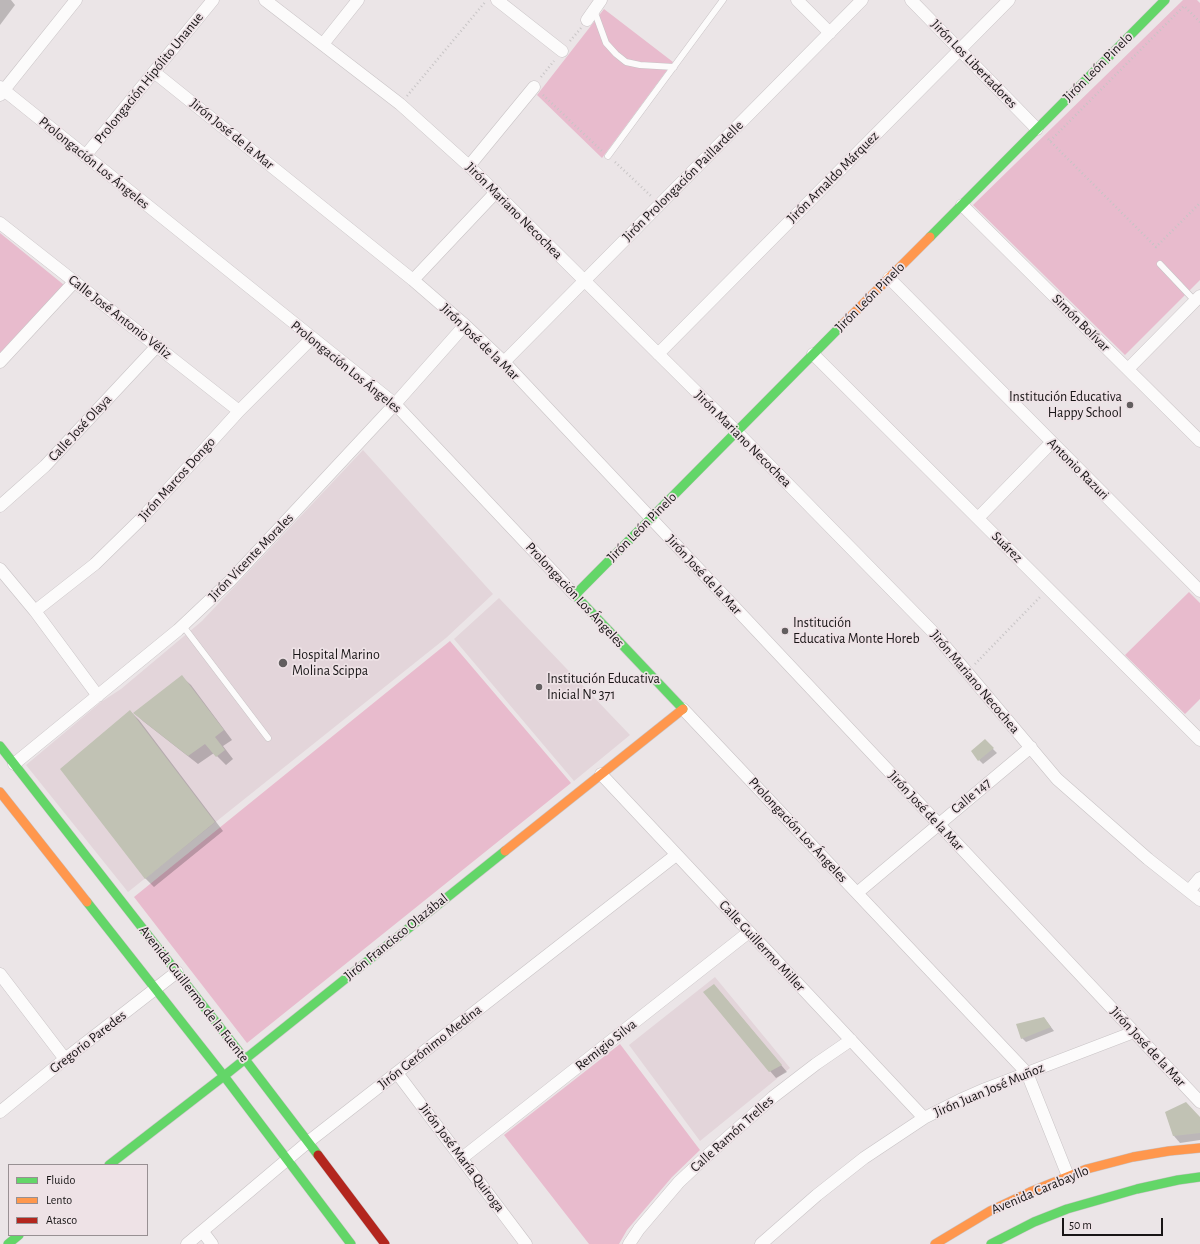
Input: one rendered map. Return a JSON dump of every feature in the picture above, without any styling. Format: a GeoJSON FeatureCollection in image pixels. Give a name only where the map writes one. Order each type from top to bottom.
{"type":"FeatureCollection","features":[{"type":"Feature","properties":{"kind":"street"},"geometry":{"type":"LineString","coordinates":[[1,91],[76,0]]}},
{"type":"Feature","properties":{"kind":"street","name":"Prolongación Hipólito Unanue"},"geometry":{"type":"LineString","coordinates":[[85,156],[213,0]]}},
{"type":"Feature","properties":{"kind":"street","name":"Jirón Mariano Necochea"},"geometry":{"type":"LineString","coordinates":[[265,0],[400,104],[469,166],[737,432],[934,633],[1057,779],[1148,859],[1200,900]]}},
{"type":"Feature","properties":{"kind":"street"},"geometry":{"type":"LineString","coordinates":[[323,44],[358,0]]}},
{"type":"Feature","properties":{"kind":"street"},"geometry":{"type":"LineString","coordinates":[[497,0],[562,51]]}},
{"type":"Feature","properties":{"kind":"street"},"geometry":{"type":"LineString","coordinates":[[797,0],[830,33]]}},
{"type":"Feature","properties":{"kind":"street","name":"Jirón Prolongación Paillardelle"},"geometry":{"type":"LineString","coordinates":[[504,362],[862,0]]}},
{"type":"Feature","properties":{"kind":"street","name":"Jirón Los Libertadores"},"geometry":{"type":"LineString","coordinates":[[911,0],[1037,129]]}},
{"type":"Feature","properties":{"kind":"street","name":"Jirón Arnaldo Márquez"},"geometry":{"type":"LineString","coordinates":[[658,354],[1009,0]]}},
{"type":"Feature","properties":{"kind":"street","name":"Jirón León Pinelo"},"geometry":{"type":"LineString","coordinates":[[575,595],[1165,0]]}},
{"type":"Feature","properties":{"kind":"street"},"geometry":{"type":"LineString","coordinates":[[587,20],[599,3]]}},
{"type":"Feature","properties":{"kind":"street","name":"Jirón José de la Mar"},"geometry":{"type":"LineString","coordinates":[[154,72],[413,280],[465,325],[504,362],[1200,1102]]}},
{"type":"Feature","properties":{"kind":"street"},"geometry":{"type":"LineString","coordinates":[[469,166],[534,86]]}},
{"type":"Feature","properties":{"kind":"street","name":"Prolongación Los Ángeles"},"geometry":{"type":"LineString","coordinates":[[1,91],[85,156],[395,404],[1027,1073],[1068,1176]]}},
{"type":"Feature","properties":{"kind":"street"},"geometry":{"type":"LineString","coordinates":[[413,280],[496,192]]}},
{"type":"Feature","properties":{"kind":"street","name":"Simón Bolívar"},"geometry":{"type":"LineString","coordinates":[[962,205],[1200,440]]}},
{"type":"Feature","properties":{"kind":"street","name":"Calle José Antonio Véliz"},"geometry":{"type":"LineString","coordinates":[[0,223],[239,411]]}},
{"type":"Feature","properties":{"kind":"street","name":"Antonio Razuri"},"geometry":{"type":"LineString","coordinates":[[889,278],[1200,592]]}},
{"type":"Feature","properties":{"kind":"street"},"geometry":{"type":"LineString","coordinates":[[0,362],[75,282]]}},
{"type":"Feature","properties":{"kind":"street"},"geometry":{"type":"LineString","coordinates":[[1128,369],[1197,298]]}},
{"type":"Feature","properties":{"kind":"street","name":"Jirón Vicente Morales"},"geometry":{"type":"LineString","coordinates":[[14,764],[183,626],[230,581],[395,404],[465,325]]}},
{"type":"Feature","properties":{"kind":"street","name":"Jirón Marcos Dongo"},"geometry":{"type":"LineString","coordinates":[[35,611],[95,564],[132,528],[239,411],[312,338]]}},
{"type":"Feature","properties":{"kind":"street","name":"Calle José Olaya"},"geometry":{"type":"LineString","coordinates":[[0,506],[45,466],[157,346]]}},
{"type":"Feature","properties":{"kind":"street","name":"Suárez"},"geometry":{"type":"LineString","coordinates":[[813,354],[1200,740]]}},
{"type":"Feature","properties":{"kind":"street"},"geometry":{"type":"LineString","coordinates":[[978,518],[1052,442]]}},
{"type":"Feature","properties":{"kind":"street"},"geometry":{"type":"LineString","coordinates":[[0,569],[35,611],[98,696]]}},
{"type":"Feature","properties":{"kind":"street","name":"Jirón Francisco Olazábal"},"geometry":{"type":"LineString","coordinates":[[110,1164],[224,1076],[244,1058],[683,709]]}},
{"type":"Feature","properties":{"kind":"street","name":"Avenida Guillermo de la Fuente"},"geometry":{"type":"LineString","coordinates":[[0,746],[244,1058],[385,1244]]}},
{"type":"Feature","properties":{"kind":"street","name":"Calle 147"},"geometry":{"type":"LineString","coordinates":[[857,893],[1031,747]]}},
{"type":"Feature","properties":{"kind":"street","name":"Calle Guillermo Miller"},"geometry":{"type":"LineString","coordinates":[[601,774],[924,1118]]}},
{"type":"Feature","properties":{"kind":"street","name":"Avenida Guillermo de la Fuente"},"geometry":{"type":"LineString","coordinates":[[0,792],[224,1076],[351,1244]]}},
{"type":"Feature","properties":{"kind":"street","name":"Jirón Gerónimo Medina"},"geometry":{"type":"LineString","coordinates":[[187,1244],[308,1142],[676,855]]}},
{"type":"Feature","properties":{"kind":"street"},"geometry":{"type":"LineString","coordinates":[[1189,891],[1200,878]]}},
{"type":"Feature","properties":{"kind":"street","name":"Remigio Silva"},"geometry":{"type":"LineString","coordinates":[[462,1158],[749,932]]}},
{"type":"Feature","properties":{"kind":"street","name":"Gregorio Paredes"},"geometry":{"type":"LineString","coordinates":[[0,1112],[65,1059],[177,972]]}},
{"type":"Feature","properties":{"kind":"street"},"geometry":{"type":"LineString","coordinates":[[0,974],[65,1059]]}},
{"type":"Feature","properties":{"kind":"street","name":"Jirón Juan José Muñoz"},"geometry":{"type":"LineString","coordinates":[[761,1244],[817,1195],[864,1158],[924,1118],[960,1100],[1134,1032]]}},
{"type":"Feature","properties":{"kind":"street","name":"Calle Ramón Trelles"},"geometry":{"type":"LineString","coordinates":[[629,1244],[639,1229],[679,1182],[710,1153],[773,1097],[816,1064],[851,1040]]}},
{"type":"Feature","properties":{"kind":"street","name":"Jirón José María Quiroga"},"geometry":{"type":"LineString","coordinates":[[397,1073],[526,1244]]}},
{"type":"Feature","properties":{"kind":"street","name":"Avenida Carabayllo"},"geometry":{"type":"LineString","coordinates":[[935,1244],[990,1211],[1030,1192],[1087,1169],[1133,1157],[1200,1148]]}},
{"type":"Feature","properties":{"kind":"street","name":"Avenida Carabayllo"},"geometry":{"type":"LineString","coordinates":[[991,1244],[1034,1222],[1067,1208],[1137,1189],[1200,1177]]}},
{"type":"Feature","properties":{"kind":"street"},"geometry":{"type":"LineString","coordinates":[[203,1232],[212,1244]]}},
{"type":"Feature","properties":{"kind":"street"},"geometry":{"type":"LineString","coordinates":[[8,1244],[18,1236]]}},
{"type":"Feature","properties":{"kind":"lane"},"geometry":{"type":"LineString","coordinates":[[608,156],[723,0]]}},
{"type":"Feature","properties":{"kind":"lane"},"geometry":{"type":"LineString","coordinates":[[599,3],[606,43],[616,54],[626,62],[640,65],[674,67]]}},
{"type":"Feature","properties":{"kind":"lane"},"geometry":{"type":"LineString","coordinates":[[1160,264],[1197,298]]}},
{"type":"Feature","properties":{"kind":"lane"},"geometry":{"type":"LineString","coordinates":[[183,626],[268,738]]}},
{"type":"Feature","properties":{"kind":"path"},"geometry":{"type":"LineString","coordinates":[[400,104],[487,0]]}},
{"type":"Feature","properties":{"kind":"path"},"geometry":{"type":"LineString","coordinates":[[1200,22],[1184,6],[1050,141],[1156,247],[1200,203]]}},
{"type":"Feature","properties":{"kind":"path"},"geometry":{"type":"LineString","coordinates":[[534,86],[660,204]]}},
{"type":"Feature","properties":{"kind":"path"},"geometry":{"type":"LineString","coordinates":[[967,672],[1048,588]]}},
{"type":"Feature","properties":{"kind":"shaded area"},"geometry":{"type":"Polygon","coordinates":[[[1183,0],[1197,0],[1200,3],[1200,280],[1125,355],[973,205],[1183,0]]]}},
{"type":"Feature","properties":{"kind":"shaded area"},"geometry":{"type":"Polygon","coordinates":[[[604,9],[673,62],[602,158],[537,95],[604,9]]]}},
{"type":"Feature","properties":{"kind":"shaded area"},"geometry":{"type":"Polygon","coordinates":[[[0,233],[64,285],[0,353],[0,233]]]}},
{"type":"Feature","properties":{"kind":"shaded area","name":"Hospital Marino Molina Scippa"},"geometry":{"type":"Polygon","coordinates":[[[363,450],[493,594],[446,638],[128,892],[26,765],[101,702],[121,689],[202,621],[363,450]]]}},
{"type":"Feature","properties":{"kind":"shaded area"},"geometry":{"type":"Polygon","coordinates":[[[1189,592],[1200,603],[1200,699],[1185,714],[1125,655],[1189,592]]]}},
{"type":"Feature","properties":{"kind":"shaded area","name":"Institución Educativa Inicial Nº 371"},"geometry":{"type":"Polygon","coordinates":[[[499,598],[630,735],[574,781],[454,639],[499,598]]]}},
{"type":"Feature","properties":{"kind":"shaded area"},"geometry":{"type":"Polygon","coordinates":[[[450,641],[571,783],[247,1043],[134,897],[450,641]]]}},
{"type":"Feature","properties":{"kind":"shaded area"},"geometry":{"type":"Polygon","coordinates":[[[715,977],[790,1068],[700,1141],[629,1045],[715,977]]]}},
{"type":"Feature","properties":{"kind":"shaded area"},"geometry":{"type":"Polygon","coordinates":[[[620,1044],[700,1150],[672,1177],[627,1230],[619,1244],[589,1244],[504,1135],[620,1044]]]}},
{"type":"Feature","properties":{"kind":"building"},"geometry":{"type":"Polygon","coordinates":[[[182,675],[224,730],[215,737],[225,750],[216,757],[205,744],[188,756],[133,713],[182,675]]]}},
{"type":"Feature","properties":{"kind":"building"},"geometry":{"type":"Polygon","coordinates":[[[130,710],[215,822],[145,879],[60,769],[130,710]]]}},
{"type":"Feature","properties":{"kind":"building"},"geometry":{"type":"Polygon","coordinates":[[[985,739],[994,748],[978,761],[971,751],[985,739]]]}},
{"type":"Feature","properties":{"kind":"building"},"geometry":{"type":"Polygon","coordinates":[[[714,984],[782,1065],[769,1072],[703,992],[714,984]]]}},
{"type":"Feature","properties":{"kind":"building"},"geometry":{"type":"Polygon","coordinates":[[[1044,1017],[1051,1027],[1021,1039],[1016,1024],[1044,1017]]]}},
{"type":"Feature","properties":{"kind":"building"},"geometry":{"type":"Polygon","coordinates":[[[1186,1102],[1200,1117],[1200,1133],[1173,1136],[1165,1112],[1186,1102]]]}},
{"type":"Feature","properties":{"kind":"traffic: fast"},"geometry":{"type":"LineString","coordinates":[[930,237],[1165,0]]}},
{"type":"Feature","properties":{"kind":"traffic: fast"},"geometry":{"type":"LineString","coordinates":[[683,709],[575,595],[843,324]]}},
{"type":"Feature","properties":{"kind":"traffic: fast"},"geometry":{"type":"LineString","coordinates":[[0,746],[318,1155]]}},
{"type":"Feature","properties":{"kind":"traffic: fast"},"geometry":{"type":"LineString","coordinates":[[110,1164],[224,1076],[505,851]]}},
{"type":"Feature","properties":{"kind":"traffic: fast"},"geometry":{"type":"LineString","coordinates":[[87,902],[224,1076],[351,1244]]}},
{"type":"Feature","properties":{"kind":"traffic: fast"},"geometry":{"type":"LineString","coordinates":[[991,1244],[1034,1222],[1067,1209],[1137,1189],[1200,1177]]}},
{"type":"Feature","properties":{"kind":"traffic: fast"},"geometry":{"type":"LineString","coordinates":[[8,1244],[18,1236]]}},
{"type":"Feature","properties":{"kind":"traffic: slow"},"geometry":{"type":"LineString","coordinates":[[843,324],[930,237]]}},
{"type":"Feature","properties":{"kind":"traffic: slow"},"geometry":{"type":"LineString","coordinates":[[505,851],[683,709]]}},
{"type":"Feature","properties":{"kind":"traffic: slow"},"geometry":{"type":"LineString","coordinates":[[0,792],[87,902]]}},
{"type":"Feature","properties":{"kind":"traffic: slow"},"geometry":{"type":"LineString","coordinates":[[935,1244],[990,1211],[1030,1192],[1087,1169],[1133,1157],[1200,1148]]}},
{"type":"Feature","properties":{"kind":"traffic: jam"},"geometry":{"type":"LineString","coordinates":[[318,1155],[385,1244]]}},
{"type":"Feature","properties":{"kind":"place","name":"Institución Educativa Happy School"},"geometry":{"type":"Point","coordinates":[1130,405]}},
{"type":"Feature","properties":{"kind":"place","name":"Institución Educativa Monte Horeb"},"geometry":{"type":"Point","coordinates":[785,631]}},
{"type":"Feature","properties":{"kind":"place","name":"Hospital Marino Molina Scippa"},"geometry":{"type":"Point","coordinates":[283,663]}},
{"type":"Feature","properties":{"kind":"place","name":"Institución Educativa Inicial Nº 371"},"geometry":{"type":"Point","coordinates":[539,687]}}]}
